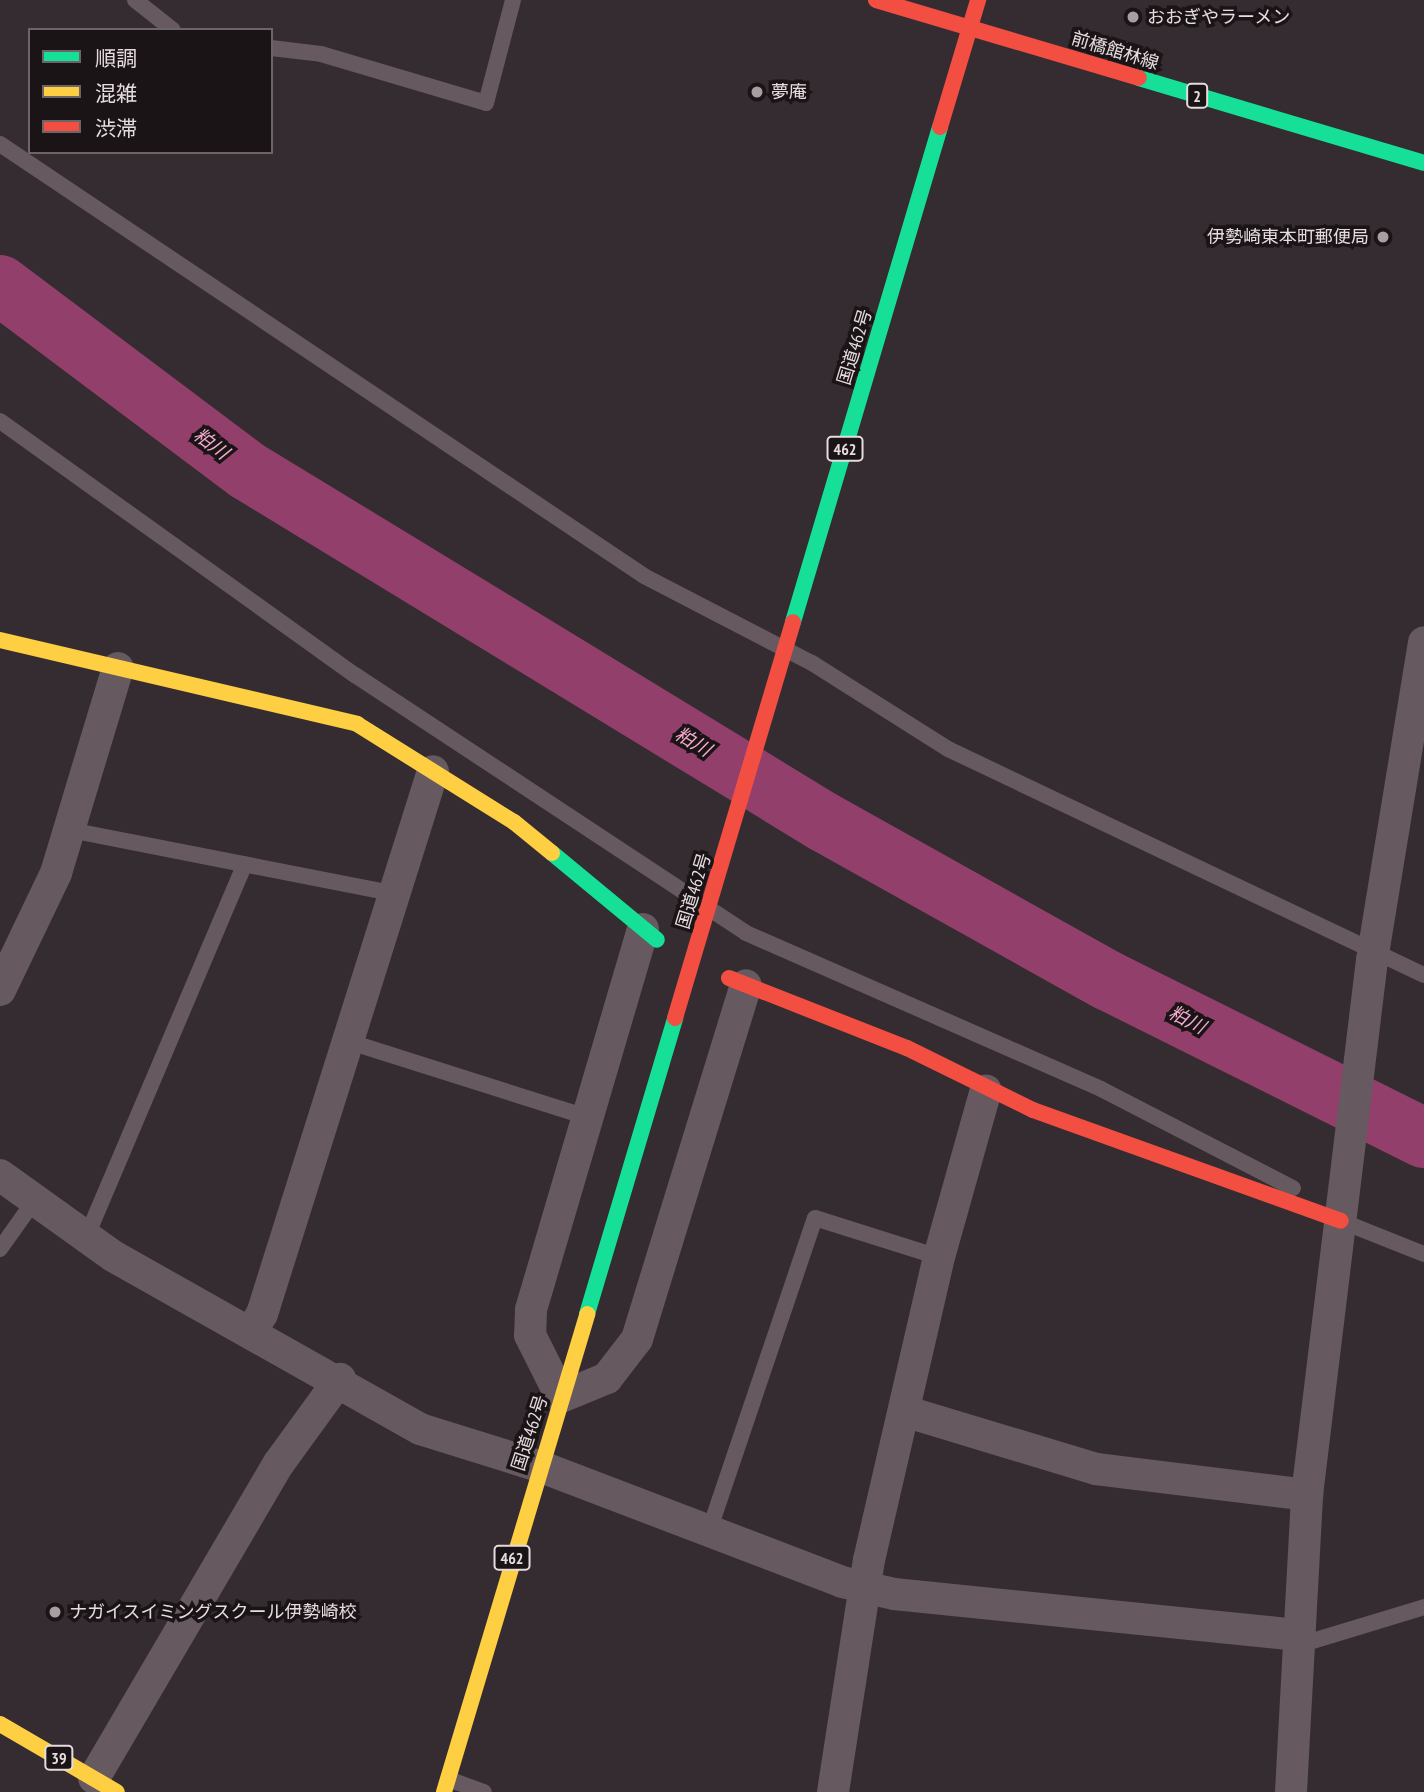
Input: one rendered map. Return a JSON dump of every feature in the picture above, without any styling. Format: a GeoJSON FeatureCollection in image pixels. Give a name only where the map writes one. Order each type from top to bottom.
{"type":"FeatureCollection","features":[{"type":"Feature","properties":{"kind":"main road","name":"前橋館林線"},"geometry":{"type":"LineString","coordinates":[[876,0],[1424,163]]}},
{"type":"Feature","properties":{"kind":"main road","name":"国道462号"},"geometry":{"type":"LineString","coordinates":[[446,1785],[978,0]]}},
{"type":"Feature","properties":{"kind":"main road"},"geometry":{"type":"LineString","coordinates":[[0,640],[353,722],[514,822],[650,934]]}},
{"type":"Feature","properties":{"kind":"main road"},"geometry":{"type":"LineString","coordinates":[[737,982],[907,1048],[986,1090],[1338,1213]]}},
{"type":"Feature","properties":{"kind":"main road","name":"39"},"geometry":{"type":"LineString","coordinates":[[0,1724],[100,1787]]}},
{"type":"Feature","properties":{"kind":"street"},"geometry":{"type":"LineString","coordinates":[[1291,1792],[1296,1640],[1307,1495],[1338,1213],[1373,955],[1424,646]]}},
{"type":"Feature","properties":{"kind":"street"},"geometry":{"type":"LineString","coordinates":[[0,990],[70,830],[118,668]]}},
{"type":"Feature","properties":{"kind":"street"},"geometry":{"type":"LineString","coordinates":[[251,1332],[262,1314],[392,893],[433,771]]}},
{"type":"Feature","properties":{"kind":"street"},"geometry":{"type":"LineString","coordinates":[[650,934],[587,1117],[531,1310],[530,1335],[561,1397],[607,1378],[625,1362],[653,1289],[737,982]]}},
{"type":"Feature","properties":{"kind":"street"},"geometry":{"type":"LineString","coordinates":[[833,1792],[864,1589],[939,1258],[986,1090]]}},
{"type":"Feature","properties":{"kind":"street"},"geometry":{"type":"LineString","coordinates":[[0,1175],[86,1238],[251,1332],[340,1379],[420,1429],[539,1466],[864,1589],[1296,1640]]}},
{"type":"Feature","properties":{"kind":"street"},"geometry":{"type":"LineString","coordinates":[[100,1787],[272,1473],[340,1379]]}},
{"type":"Feature","properties":{"kind":"street"},"geometry":{"type":"LineString","coordinates":[[904,1411],[1096,1469],[1307,1495]]}},
{"type":"Feature","properties":{"kind":"lane"},"geometry":{"type":"LineString","coordinates":[[135,0],[170,28]]}},
{"type":"Feature","properties":{"kind":"lane"},"geometry":{"type":"LineString","coordinates":[[273,48],[321,54],[486,103],[513,0]]}},
{"type":"Feature","properties":{"kind":"lane"},"geometry":{"type":"LineString","coordinates":[[0,144],[644,576],[785,652],[948,749],[1373,955],[1424,975]]}},
{"type":"Feature","properties":{"kind":"lane"},"geometry":{"type":"LineString","coordinates":[[0,421],[355,675],[710,904],[746,933],[1194,1133],[1338,1213],[1424,1254]]}},
{"type":"Feature","properties":{"kind":"lane"},"geometry":{"type":"LineString","coordinates":[[70,830],[392,893]]}},
{"type":"Feature","properties":{"kind":"lane"},"geometry":{"type":"LineString","coordinates":[[86,1238],[245,863]]}},
{"type":"Feature","properties":{"kind":"lane"},"geometry":{"type":"LineString","coordinates":[[347,1041],[587,1117]]}},
{"type":"Feature","properties":{"kind":"lane"},"geometry":{"type":"LineString","coordinates":[[0,1250],[34,1201]]}},
{"type":"Feature","properties":{"kind":"lane"},"geometry":{"type":"LineString","coordinates":[[709,1531],[815,1218],[939,1258]]}},
{"type":"Feature","properties":{"kind":"lane"},"geometry":{"type":"LineString","coordinates":[[1296,1640],[1424,1607]]}},
{"type":"Feature","properties":{"kind":"lane"},"geometry":{"type":"LineString","coordinates":[[446,1785],[484,1792]]}},
{"type":"Feature","properties":{"kind":"waterway","name":"粕川"},"geometry":{"type":"LineString","coordinates":[[0,285],[248,471],[824,822],[1109,981],[1424,1138]]}},
{"type":"Feature","properties":{"kind":"traffic: fast"},"geometry":{"type":"LineString","coordinates":[[1139,78],[1424,163]]}},
{"type":"Feature","properties":{"kind":"traffic: fast"},"geometry":{"type":"LineString","coordinates":[[793,622],[940,127]]}},
{"type":"Feature","properties":{"kind":"traffic: fast"},"geometry":{"type":"LineString","coordinates":[[552,853],[657,940]]}},
{"type":"Feature","properties":{"kind":"traffic: fast"},"geometry":{"type":"LineString","coordinates":[[587,1314],[675,1018]]}},
{"type":"Feature","properties":{"kind":"traffic: slow"},"geometry":{"type":"LineString","coordinates":[[0,640],[357,724],[514,822],[552,853]]}},
{"type":"Feature","properties":{"kind":"traffic: slow"},"geometry":{"type":"LineString","coordinates":[[444,1792],[587,1314]]}},
{"type":"Feature","properties":{"kind":"traffic: slow"},"geometry":{"type":"LineString","coordinates":[[0,1724],[117,1792]]}},
{"type":"Feature","properties":{"kind":"traffic: jam"},"geometry":{"type":"LineString","coordinates":[[876,0],[1139,78]]}},
{"type":"Feature","properties":{"kind":"traffic: jam"},"geometry":{"type":"LineString","coordinates":[[940,127],[978,0]]}},
{"type":"Feature","properties":{"kind":"traffic: jam"},"geometry":{"type":"LineString","coordinates":[[675,1018],[793,622]]}},
{"type":"Feature","properties":{"kind":"traffic: jam"},"geometry":{"type":"LineString","coordinates":[[729,978],[907,1048],[1033,1110],[1341,1221]]}},
{"type":"Feature","properties":{"kind":"place","name":"おおぎやラーメン"},"geometry":{"type":"Point","coordinates":[1133,17]}},
{"type":"Feature","properties":{"kind":"place","name":"夢庵"},"geometry":{"type":"Point","coordinates":[757,92]}},
{"type":"Feature","properties":{"kind":"place","name":"伊勢崎東本町郵便局"},"geometry":{"type":"Point","coordinates":[1383,237]}},
{"type":"Feature","properties":{"kind":"place","name":"ナガイスイミングスクール伊勢崎校"},"geometry":{"type":"Point","coordinates":[55,1612]}}]}
